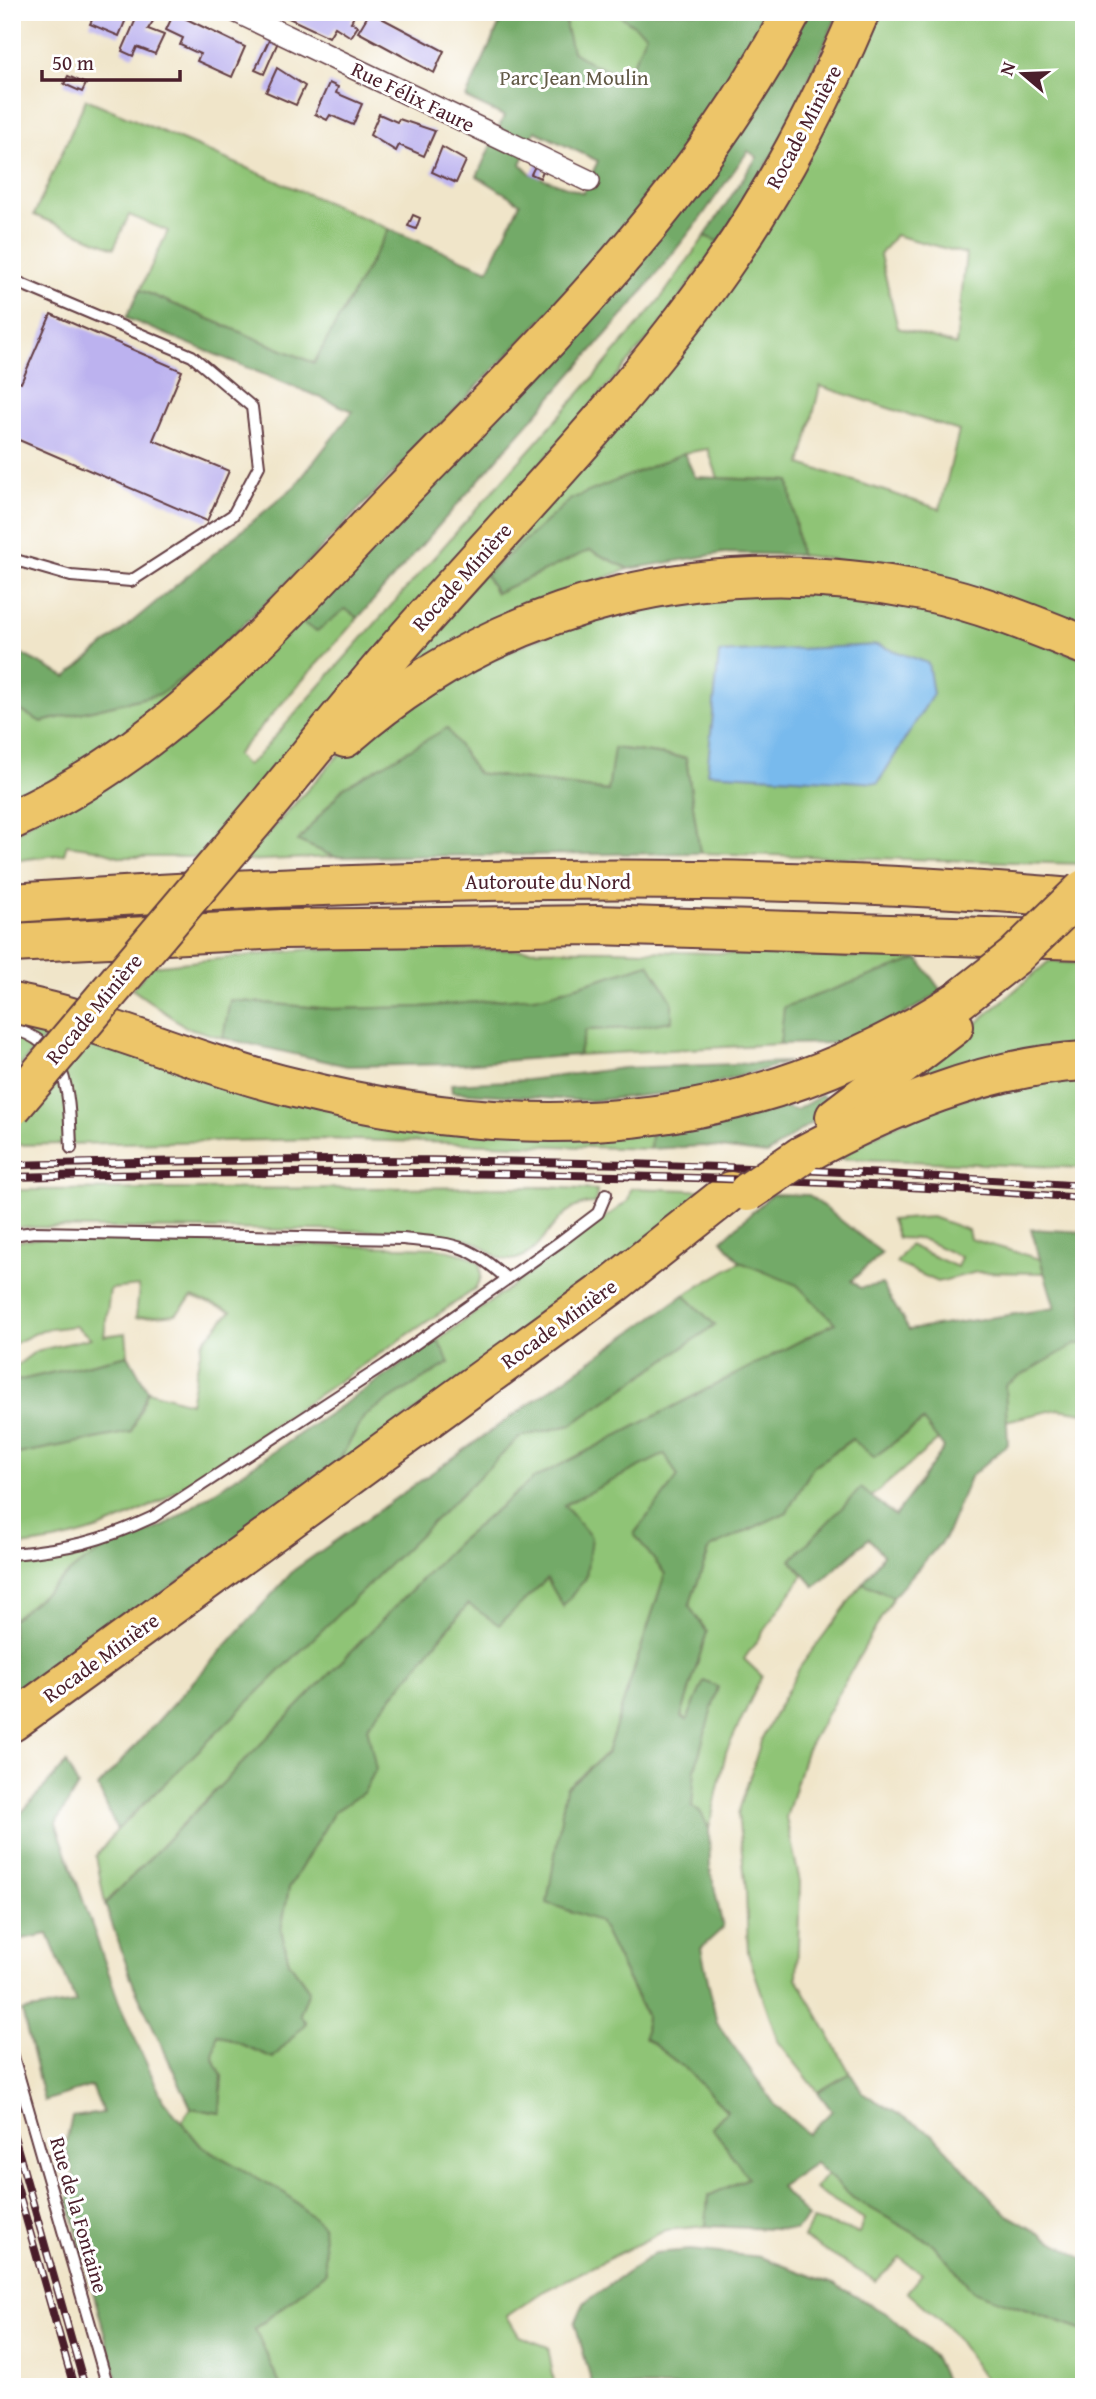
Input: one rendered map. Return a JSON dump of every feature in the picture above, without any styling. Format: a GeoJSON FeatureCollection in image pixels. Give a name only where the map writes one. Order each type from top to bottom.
{"type":"FeatureCollection","features":[{"type":"Feature","properties":{"kind":"highway"},"geometry":{"type":"LineString","coordinates":[[12,820],[102,772],[189,706],[262,637],[460,432],[592,293],[671,200],[744,96],[792,12]]}},
{"type":"Feature","properties":{"kind":"highway","name":"Rocade Minière"},"geometry":{"type":"LineString","coordinates":[[12,1107],[397,649],[556,471],[685,318],[786,165],[816,110],[860,12]]}},
{"type":"Feature","properties":{"kind":"highway"},"geometry":{"type":"LineString","coordinates":[[266,807],[391,702],[480,647],[566,609],[667,584],[736,576],[838,579],[925,592],[1004,614],[1084,645]]}},
{"type":"Feature","properties":{"kind":"highway","name":"Autoroute du Nord"},"geometry":{"type":"LineString","coordinates":[[12,903],[487,882],[703,882],[884,886],[1081,896]]}},
{"type":"Feature","properties":{"kind":"highway","name":"Rocade Minière"},"geometry":{"type":"LineString","coordinates":[[12,1722],[792,1156],[880,1085],[963,1008],[1045,944],[1081,896]]}},
{"type":"Feature","properties":{"kind":"highway","name":"Autoroute du Nord"},"geometry":{"type":"LineString","coordinates":[[12,943],[282,929],[583,925],[1084,940]]}},
{"type":"Feature","properties":{"kind":"highway"},"geometry":{"type":"LineString","coordinates":[[12,1003],[93,1023],[236,1072],[336,1097],[429,1112],[586,1121],[660,1116],[753,1096],[851,1060],[963,1008]]}},
{"type":"Feature","properties":{"kind":"highway"},"geometry":{"type":"LineString","coordinates":[[792,1156],[924,1097],[1012,1072],[1084,1060]]}},
{"type":"Feature","properties":{"kind":"street","name":"Rue Félix Faure"},"geometry":{"type":"LineString","coordinates":[[237,12],[589,181]]}},
{"type":"Feature","properties":{"kind":"lane"},"geometry":{"type":"LineString","coordinates":[[12,280],[192,356],[252,407],[259,466],[233,516],[131,581],[71,576],[12,559]]}},
{"type":"Feature","properties":{"kind":"lane"},"geometry":{"type":"LineString","coordinates":[[12,1029],[38,1039],[61,1067],[66,1079],[71,1148]]}},
{"type":"Feature","properties":{"kind":"lane"},"geometry":{"type":"LineString","coordinates":[[12,1555],[67,1549],[120,1532],[153,1517],[385,1365],[506,1279],[598,1213],[607,1194]]}},
{"type":"Feature","properties":{"kind":"lane"},"geometry":{"type":"LineString","coordinates":[[12,1235],[34,1232],[403,1239],[439,1242],[472,1250],[506,1279]]}},
{"type":"Feature","properties":{"kind":"lane","name":"Rue de la Fontaine"},"geometry":{"type":"LineString","coordinates":[[12,2053],[108,2387]]}},
{"type":"Feature","properties":{"kind":"green space","name":"Parc Jean Moulin"},"geometry":{"type":"Polygon","coordinates":[[[505,12],[693,12],[598,160],[466,98],[505,12]]]}},
{"type":"Feature","properties":{"kind":"green space"},"geometry":{"type":"Polygon","coordinates":[[[505,12],[566,12],[566,28],[572,51],[594,65],[628,75],[646,34],[615,12],[769,12],[708,117],[659,185],[581,279],[312,558],[205,662],[160,694],[41,722],[12,706],[12,649],[66,677],[295,486],[353,411],[126,318],[140,290],[314,363],[389,229],[488,270],[520,203],[477,176],[504,116],[466,98],[505,12]],[[535,131],[521,164],[531,174],[583,193],[598,161],[535,131]]]}},
{"type":"Feature","properties":{"kind":"green space"},"geometry":{"type":"Polygon","coordinates":[[[808,12],[839,12],[780,143],[719,242],[705,236],[757,157],[748,151],[700,219],[631,306],[358,618],[345,609],[317,631],[296,620],[808,12]]]}},
{"type":"Feature","properties":{"kind":"green space"},"geometry":{"type":"Polygon","coordinates":[[[871,12],[1084,12],[1084,628],[860,563],[800,555],[789,481],[718,478],[708,449],[684,453],[486,576],[496,593],[590,550],[629,569],[520,610],[383,691],[572,467],[871,12]],[[895,235],[880,255],[898,328],[956,345],[966,254],[895,235]],[[820,386],[801,464],[940,509],[959,431],[820,386]]]}},
{"type":"Feature","properties":{"kind":"green space"},"geometry":{"type":"Polygon","coordinates":[[[86,99],[389,229],[314,363],[140,290],[168,231],[129,215],[114,248],[34,215],[86,99]]]}},
{"type":"Feature","properties":{"kind":"green space"},"geometry":{"type":"Polygon","coordinates":[[[705,236],[719,242],[657,329],[199,857],[122,857],[67,845],[64,854],[12,861],[12,836],[296,620],[345,608],[358,618],[236,755],[246,765],[256,758],[593,378],[661,298],[705,236]]]}},
{"type":"Feature","properties":{"kind":"green space"},"geometry":{"type":"Polygon","coordinates":[[[684,453],[695,477],[789,481],[800,555],[724,553],[629,569],[590,550],[496,593],[486,575],[571,499],[684,453]]]}},
{"type":"Feature","properties":{"kind":"green space"},"geometry":{"type":"Polygon","coordinates":[[[750,587],[923,603],[1084,659],[1084,864],[700,853],[686,758],[615,748],[609,791],[477,773],[299,841],[335,857],[243,861],[336,758],[387,715],[434,684],[564,627],[750,587]]]}},
{"type":"Feature","properties":{"kind":"green space"},"geometry":{"type":"Polygon","coordinates":[[[205,662],[149,719],[79,767],[12,803],[12,706],[42,722],[160,694],[205,662]]]}},
{"type":"Feature","properties":{"kind":"green space"},"geometry":{"type":"Polygon","coordinates":[[[447,728],[477,773],[608,791],[614,748],[686,758],[700,853],[335,857],[298,841],[343,788],[447,728]]]}},
{"type":"Feature","properties":{"kind":"green space"},"geometry":{"type":"Polygon","coordinates":[[[312,949],[612,950],[918,959],[785,1007],[780,1044],[578,1055],[586,1030],[633,1028],[649,964],[544,996],[421,1007],[332,1009],[230,1000],[223,1038],[186,1027],[132,989],[152,966],[312,949]]]}},
{"type":"Feature","properties":{"kind":"green space"},"geometry":{"type":"Polygon","coordinates":[[[918,959],[942,992],[884,1026],[841,1043],[780,1044],[784,1007],[918,959]]]}},
{"type":"Feature","properties":{"kind":"green space"},"geometry":{"type":"Polygon","coordinates":[[[1049,961],[1084,964],[1084,1053],[878,1108],[1049,961]]]}},
{"type":"Feature","properties":{"kind":"green space"},"geometry":{"type":"Polygon","coordinates":[[[649,964],[672,1001],[672,1021],[633,1028],[586,1030],[578,1055],[462,1064],[347,1066],[223,1038],[230,1000],[332,1009],[421,1007],[544,996],[649,964]]]}},
{"type":"Feature","properties":{"kind":"green space"},"geometry":{"type":"Polygon","coordinates":[[[12,1022],[52,1030],[12,1075],[12,1022]]]}},
{"type":"Feature","properties":{"kind":"green space"},"geometry":{"type":"Polygon","coordinates":[[[92,1036],[122,1047],[651,1134],[650,1149],[321,1139],[12,1145],[12,1130],[92,1036]]]}},
{"type":"Feature","properties":{"kind":"green space"},"geometry":{"type":"Polygon","coordinates":[[[789,1062],[689,1091],[589,1101],[452,1092],[451,1084],[527,1080],[623,1068],[789,1062]]]}},
{"type":"Feature","properties":{"kind":"green space"},"geometry":{"type":"Polygon","coordinates":[[[1084,1069],[1084,1168],[830,1158],[934,1106],[1084,1069]]]}},
{"type":"Feature","properties":{"kind":"green space"},"geometry":{"type":"Polygon","coordinates":[[[822,1095],[835,1106],[767,1154],[704,1146],[650,1149],[651,1134],[774,1105],[796,1110],[822,1095]]]}},
{"type":"Feature","properties":{"kind":"green space"},"geometry":{"type":"Polygon","coordinates":[[[548,1187],[597,1190],[596,1203],[569,1210],[527,1255],[509,1260],[465,1239],[400,1231],[12,1227],[12,1197],[17,1190],[548,1187]]]}},
{"type":"Feature","properties":{"kind":"green space"},"geometry":{"type":"Polygon","coordinates":[[[631,1188],[717,1191],[333,1471],[365,1415],[449,1363],[438,1340],[628,1201],[631,1188]]]}},
{"type":"Feature","properties":{"kind":"green space"},"geometry":{"type":"Polygon","coordinates":[[[772,1194],[809,1195],[882,1253],[851,1281],[860,1288],[882,1284],[909,1330],[1055,1308],[1031,1229],[1084,1232],[1084,1343],[1074,1345],[1005,1385],[1008,1444],[970,1477],[945,1538],[893,1597],[863,1583],[883,1555],[869,1538],[815,1587],[791,1560],[861,1488],[895,1516],[944,1448],[923,1421],[874,1457],[852,1439],[813,1467],[787,1512],[710,1548],[689,1606],[707,1632],[681,1717],[687,1720],[704,1681],[718,1687],[695,1769],[692,1807],[700,1811],[709,1829],[710,1867],[723,1928],[701,1948],[717,2023],[776,2106],[808,2134],[832,2111],[818,2092],[850,2073],[863,2093],[932,2134],[1006,2214],[1084,2259],[1084,2330],[973,2291],[933,2244],[853,2198],[815,2163],[780,2187],[808,2217],[795,2230],[706,2226],[708,2196],[748,2178],[712,2127],[727,2111],[686,2069],[645,2038],[646,2015],[599,1921],[547,1903],[566,1788],[607,1753],[665,1574],[634,1534],[678,1477],[665,1454],[564,1505],[591,1537],[586,1578],[563,1606],[547,1579],[499,1625],[468,1604],[367,1727],[376,1769],[364,1792],[334,1812],[289,1888],[281,1930],[289,1962],[309,1990],[300,2014],[306,2023],[273,2058],[217,2034],[213,2057],[222,2076],[220,2113],[191,2108],[134,1986],[105,1904],[457,1543],[533,1479],[835,1323],[797,1285],[740,1262],[722,1240],[772,1194]]]}},
{"type":"Feature","properties":{"kind":"green space"},"geometry":{"type":"Polygon","coordinates":[[[932,1217],[968,1230],[970,1239],[1040,1259],[1044,1273],[977,1272],[938,1282],[896,1263],[909,1245],[957,1267],[961,1257],[922,1239],[898,1238],[891,1220],[932,1217]]]}},
{"type":"Feature","properties":{"kind":"green space"},"geometry":{"type":"Polygon","coordinates":[[[39,1238],[438,1248],[469,1256],[480,1263],[481,1277],[474,1290],[161,1501],[89,1532],[12,1547],[12,1455],[131,1432],[148,1391],[190,1403],[202,1343],[231,1311],[192,1297],[176,1314],[136,1318],[139,1286],[110,1289],[104,1336],[126,1333],[128,1355],[12,1382],[12,1369],[36,1351],[91,1338],[75,1326],[42,1330],[12,1345],[12,1242],[39,1238]]]}},
{"type":"Feature","properties":{"kind":"green space"},"geometry":{"type":"Polygon","coordinates":[[[740,1262],[797,1284],[835,1323],[533,1479],[457,1543],[105,1904],[96,1856],[117,1830],[520,1436],[571,1425],[715,1325],[684,1295],[740,1262]]]}},
{"type":"Feature","properties":{"kind":"green space"},"geometry":{"type":"Polygon","coordinates":[[[684,1295],[715,1325],[571,1425],[520,1437],[117,1830],[98,1787],[294,1570],[684,1295]]]}},
{"type":"Feature","properties":{"kind":"green space"},"geometry":{"type":"Polygon","coordinates":[[[438,1340],[449,1363],[365,1415],[333,1471],[12,1701],[12,1620],[79,1565],[103,1550],[164,1526],[438,1340]]]}},
{"type":"Feature","properties":{"kind":"green space"},"geometry":{"type":"Polygon","coordinates":[[[1084,1343],[1084,1413],[1058,1409],[1006,1421],[1004,1385],[1074,1344],[1084,1343]]]}},
{"type":"Feature","properties":{"kind":"green space"},"geometry":{"type":"Polygon","coordinates":[[[128,1355],[148,1391],[131,1432],[12,1455],[12,1382],[128,1355]]]}},
{"type":"Feature","properties":{"kind":"green space"},"geometry":{"type":"Polygon","coordinates":[[[924,1421],[938,1440],[871,1497],[861,1489],[791,1560],[803,1575],[744,1659],[762,1676],[726,1752],[709,1829],[700,1811],[691,1807],[695,1769],[717,1687],[687,1720],[681,1717],[707,1632],[689,1606],[710,1548],[787,1512],[813,1467],[853,1439],[874,1457],[924,1421]]]}},
{"type":"Feature","properties":{"kind":"green space"},"geometry":{"type":"Polygon","coordinates":[[[665,1453],[678,1477],[634,1534],[665,1574],[607,1753],[566,1788],[599,1921],[646,2016],[645,2038],[686,2069],[727,2111],[712,2127],[749,2179],[708,2196],[706,2226],[666,2230],[542,2292],[507,2316],[519,2336],[548,2347],[555,2387],[281,2387],[255,2329],[326,2272],[286,2194],[201,2146],[181,2122],[191,2108],[219,2113],[222,2076],[213,2057],[217,2033],[300,2014],[309,1990],[289,1962],[281,1930],[289,1888],[334,1812],[364,1792],[375,1769],[367,1727],[468,1604],[548,1579],[563,1606],[564,1505],[665,1453]]]}},
{"type":"Feature","properties":{"kind":"green space"},"geometry":{"type":"Polygon","coordinates":[[[103,1550],[79,1565],[12,1620],[12,1563],[50,1560],[103,1550]]]}},
{"type":"Feature","properties":{"kind":"green space"},"geometry":{"type":"Polygon","coordinates":[[[863,1583],[893,1597],[806,1751],[786,1818],[800,1882],[797,1978],[850,2073],[818,2092],[778,2041],[748,1953],[746,1890],[738,1814],[762,1738],[800,1667],[863,1583]]]}},
{"type":"Feature","properties":{"kind":"green space"},"geometry":{"type":"Polygon","coordinates":[[[66,1763],[78,1786],[56,1823],[121,2008],[163,2100],[201,2146],[286,2194],[323,2226],[326,2272],[255,2329],[281,2387],[119,2387],[68,2199],[76,2185],[65,2145],[72,2117],[103,2113],[92,2086],[44,2101],[22,2011],[76,2003],[48,1934],[12,1941],[12,1817],[22,1812],[66,1763]]]}},
{"type":"Feature","properties":{"kind":"green space"},"geometry":{"type":"Polygon","coordinates":[[[827,2174],[853,2198],[933,2244],[973,2291],[1084,2330],[1084,2387],[990,2387],[950,2329],[907,2292],[922,2274],[900,2258],[876,2281],[803,2238],[813,2220],[859,2233],[864,2219],[815,2189],[827,2174]]]}},
{"type":"Feature","properties":{"kind":"green space"},"geometry":{"type":"Polygon","coordinates":[[[690,2250],[760,2257],[836,2285],[890,2316],[935,2358],[948,2387],[593,2387],[575,2323],[584,2303],[655,2253],[690,2250]]]}},
{"type":"Feature","properties":{"kind":"water"},"geometry":{"type":"Polygon","coordinates":[[[878,645],[928,663],[933,694],[878,783],[707,773],[719,653],[878,645]]]}},
{"type":"Feature","properties":{"kind":"building"},"geometry":{"type":"Polygon","coordinates":[[[96,12],[129,12],[119,36],[90,24],[96,12]]]}},
{"type":"Feature","properties":{"kind":"building"},"geometry":{"type":"Polygon","coordinates":[[[139,12],[159,12],[148,29],[164,35],[155,54],[137,47],[133,56],[122,51],[139,12]]]}},
{"type":"Feature","properties":{"kind":"building"},"geometry":{"type":"Polygon","coordinates":[[[283,12],[356,12],[351,22],[358,26],[351,37],[335,27],[329,37],[282,15],[283,12]]]}},
{"type":"Feature","properties":{"kind":"building"},"geometry":{"type":"Polygon","coordinates":[[[370,12],[444,51],[434,73],[358,32],[370,12]]]}},
{"type":"Feature","properties":{"kind":"building"},"geometry":{"type":"Polygon","coordinates":[[[174,13],[245,47],[232,77],[197,61],[200,54],[180,45],[183,38],[166,30],[174,13]]]}},
{"type":"Feature","properties":{"kind":"building"},"geometry":{"type":"Polygon","coordinates":[[[270,38],[278,42],[264,74],[255,70],[270,38]]]}},
{"type":"Feature","properties":{"kind":"building"},"geometry":{"type":"Polygon","coordinates":[[[277,68],[305,86],[296,105],[266,92],[277,68]]]}},
{"type":"Feature","properties":{"kind":"building"},"geometry":{"type":"Polygon","coordinates":[[[68,76],[86,84],[82,92],[64,84],[68,76]]]}},
{"type":"Feature","properties":{"kind":"building"},"geometry":{"type":"Polygon","coordinates":[[[329,83],[338,87],[336,93],[362,104],[353,125],[330,115],[327,120],[315,114],[329,83]]]}},
{"type":"Feature","properties":{"kind":"building"},"geometry":{"type":"Polygon","coordinates":[[[379,114],[397,122],[399,119],[435,131],[424,156],[399,145],[396,151],[370,135],[379,114]]]}},
{"type":"Feature","properties":{"kind":"building"},"geometry":{"type":"Polygon","coordinates":[[[442,147],[466,161],[456,183],[432,172],[442,147]]]}},
{"type":"Feature","properties":{"kind":"building"},"geometry":{"type":"Polygon","coordinates":[[[537,162],[545,166],[540,178],[531,174],[537,162]]]}},
{"type":"Feature","properties":{"kind":"building"},"geometry":{"type":"Polygon","coordinates":[[[413,215],[420,218],[416,229],[408,226],[413,215]]]}},
{"type":"Feature","properties":{"kind":"building"},"geometry":{"type":"Polygon","coordinates":[[[51,314],[182,371],[153,440],[229,471],[207,521],[12,437],[12,379],[21,383],[51,314]]]}},
{"type":"Feature","properties":{"kind":"railway"},"geometry":{"type":"LineString","coordinates":[[12,1165],[280,1160],[548,1162],[682,1165],[1084,1186]]}},
{"type":"Feature","properties":{"kind":"railway"},"geometry":{"type":"LineString","coordinates":[[12,1177],[280,1173],[548,1174],[816,1182],[1084,1198]]}},
{"type":"Feature","properties":{"kind":"railway"},"geometry":{"type":"LineString","coordinates":[[12,2129],[85,2387]]}},
{"type":"Feature","properties":{"kind":"railway"},"geometry":{"type":"LineString","coordinates":[[12,2169],[74,2387]]}}]}
